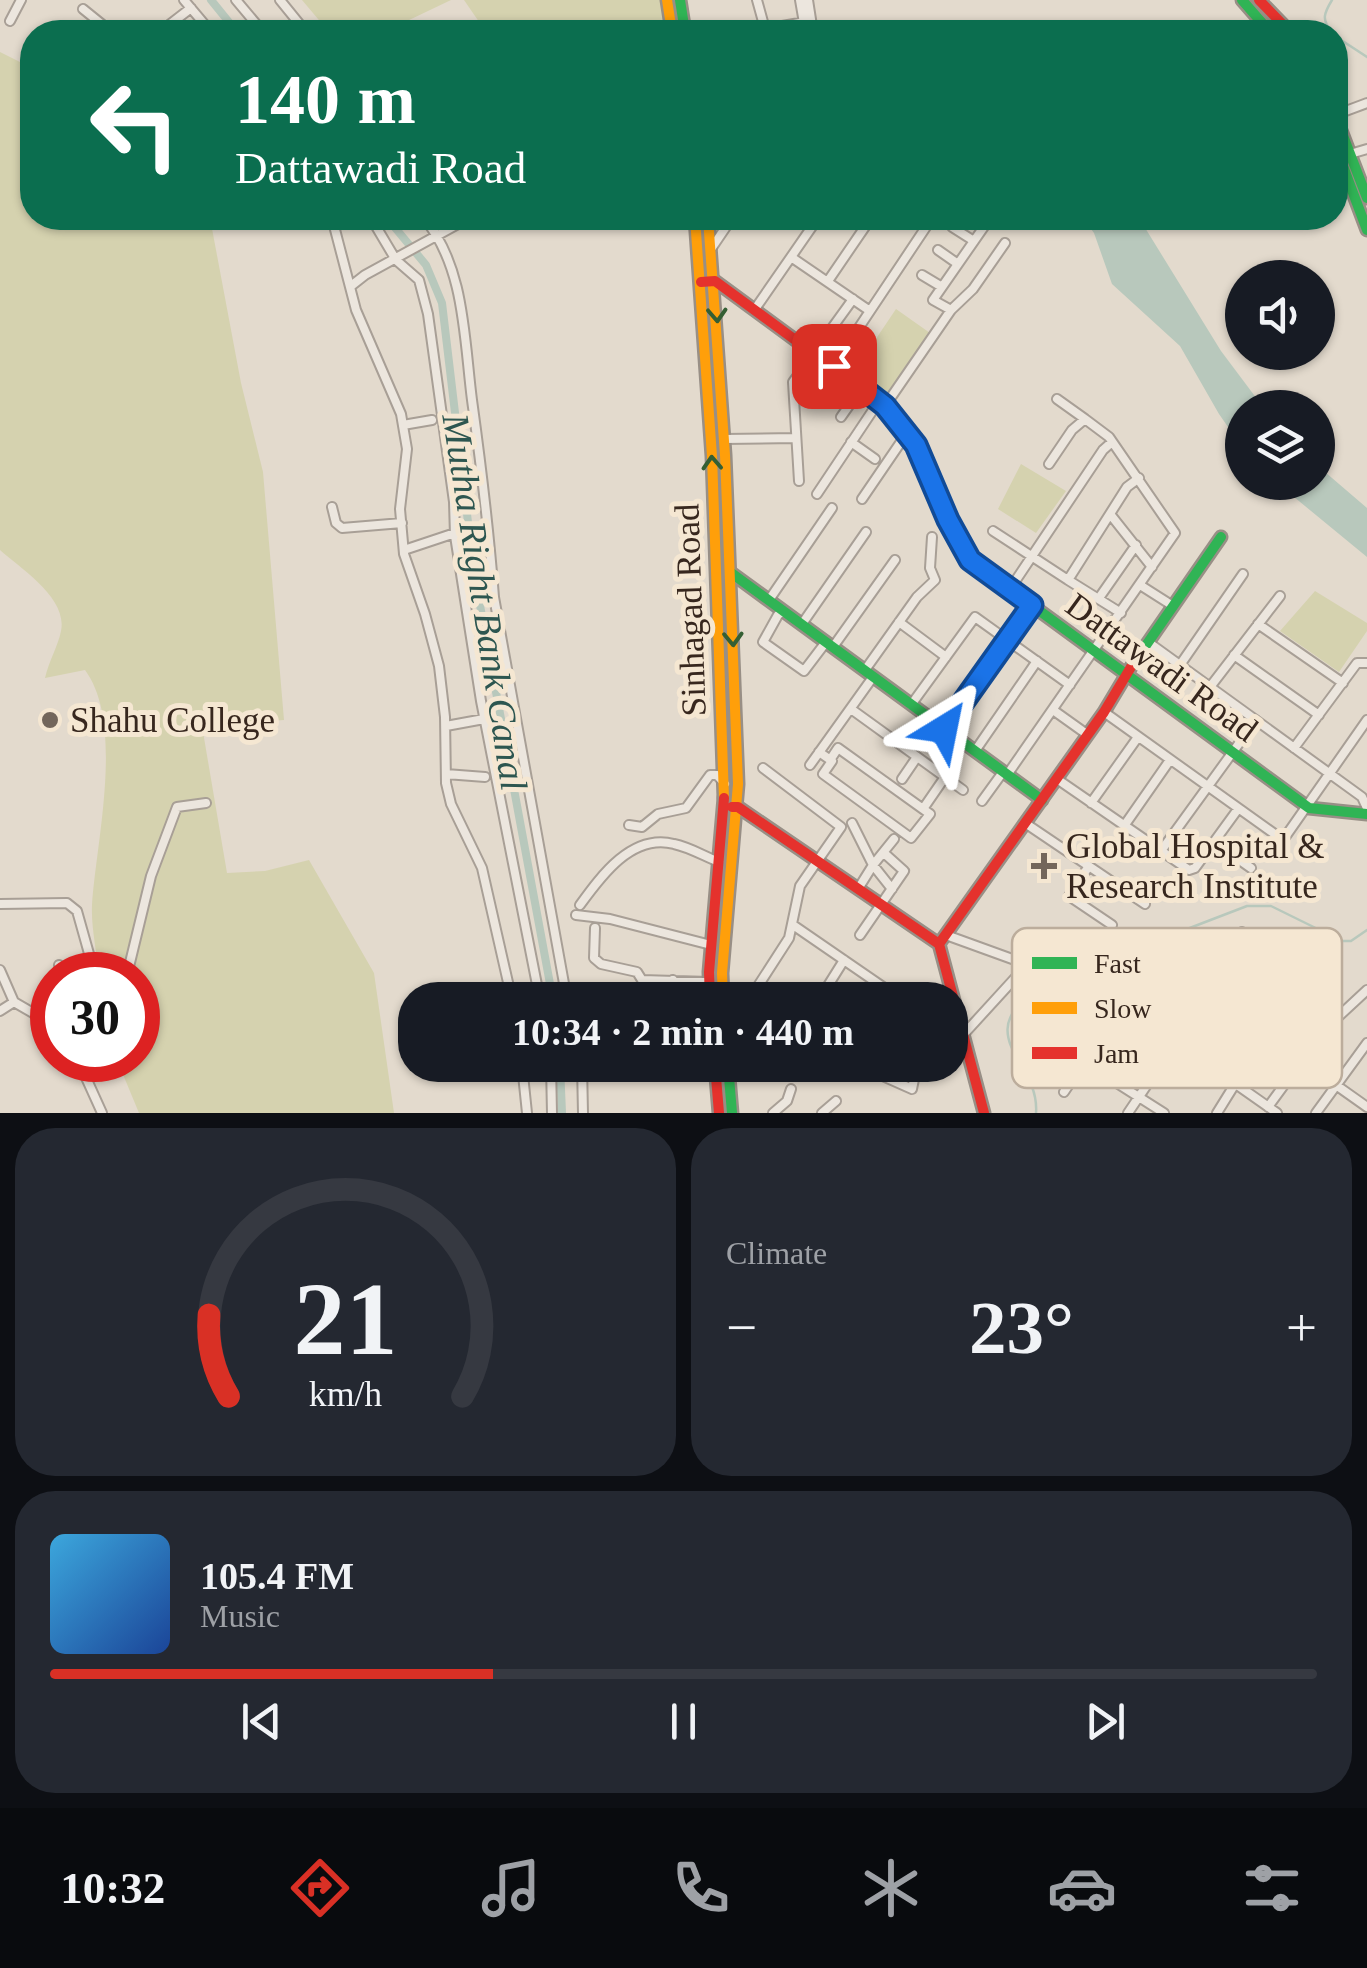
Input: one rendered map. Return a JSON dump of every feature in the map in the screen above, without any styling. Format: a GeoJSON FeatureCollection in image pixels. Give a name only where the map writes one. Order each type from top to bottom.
{"type":"FeatureCollection","features":[{"type":"Feature","properties":{"kind":"street"},"geometry":{"type":"LineString","coordinates":[[10,20],[22,0]]}},
{"type":"Feature","properties":{"kind":"street"},"geometry":{"type":"LineString","coordinates":[[184,0],[201,20]]}},
{"type":"Feature","properties":{"kind":"street"},"geometry":{"type":"LineString","coordinates":[[236,0],[253,20]]}},
{"type":"Feature","properties":{"kind":"street"},"geometry":{"type":"LineString","coordinates":[[280,0],[296,20]]}},
{"type":"Feature","properties":{"kind":"street"},"geometry":{"type":"LineString","coordinates":[[1242,0],[1260,20]]}},
{"type":"Feature","properties":{"kind":"street"},"geometry":{"type":"LineString","coordinates":[[1259,0],[1278,20]]}},
{"type":"Feature","properties":{"kind":"street"},"geometry":{"type":"LineString","coordinates":[[176,20],[191,8]]}},
{"type":"Feature","properties":{"kind":"street"},"geometry":{"type":"LineString","coordinates":[[83,9],[97,20]]}},
{"type":"Feature","properties":{"kind":"street"},"geometry":{"type":"LineString","coordinates":[[1350,154],[1367,148]]}},
{"type":"Feature","properties":{"kind":"street"},"geometry":{"type":"LineString","coordinates":[[1348,149],[1367,198]]}},
{"type":"Feature","properties":{"kind":"street"},"geometry":{"type":"LineString","coordinates":[[1348,180],[1367,230]]}},
{"type":"Feature","properties":{"kind":"street"},"geometry":{"type":"LineString","coordinates":[[336,230],[356,310],[393,391],[403,426],[406,449],[400,508],[404,550],[432,637],[446,726],[446,774],[451,804],[482,868],[508,982]]}},
{"type":"Feature","properties":{"kind":"street"},"geometry":{"type":"LineString","coordinates":[[379,230],[418,280],[428,314],[455,532],[484,719],[536,982]]}},
{"type":"Feature","properties":{"kind":"street"},"geometry":{"type":"LineString","coordinates":[[432,230],[458,288],[494,597],[564,982]]}},
{"type":"Feature","properties":{"kind":"street"},"geometry":{"type":"LineString","coordinates":[[352,286],[365,274],[448,230]]}},
{"type":"Feature","properties":{"kind":"street","name":"Sinhagad Road"},"geometry":{"type":"LineString","coordinates":[[696,230],[702,282],[724,784],[709,982]]}},
{"type":"Feature","properties":{"kind":"street","name":"Sinhagad Road"},"geometry":{"type":"LineString","coordinates":[[709,230],[724,440],[738,807],[724,982]]}},
{"type":"Feature","properties":{"kind":"street"},"geometry":{"type":"LineString","coordinates":[[711,249],[724,230]]}},
{"type":"Feature","properties":{"kind":"street"},"geometry":{"type":"LineString","coordinates":[[755,310],[809,230]]}},
{"type":"Feature","properties":{"kind":"street"},"geometry":{"type":"LineString","coordinates":[[828,282],[864,230]]}},
{"type":"Feature","properties":{"kind":"street"},"geometry":{"type":"LineString","coordinates":[[834,366],[924,230]]}},
{"type":"Feature","properties":{"kind":"street"},"geometry":{"type":"LineString","coordinates":[[958,230],[974,241]]}},
{"type":"Feature","properties":{"kind":"street"},"geometry":{"type":"LineString","coordinates":[[950,310],[933,300],[981,230]]}},
{"type":"Feature","properties":{"kind":"street"},"geometry":{"type":"LineString","coordinates":[[817,494],[950,310],[973,289],[1006,244]]}},
{"type":"Feature","properties":{"kind":"street"},"geometry":{"type":"LineString","coordinates":[[938,250],[958,264]]}},
{"type":"Feature","properties":{"kind":"street"},"geometry":{"type":"LineString","coordinates":[[791,256],[870,310]]}},
{"type":"Feature","properties":{"kind":"street"},"geometry":{"type":"LineString","coordinates":[[922,275],[942,287]]}},
{"type":"Feature","properties":{"kind":"street"},"geometry":{"type":"LineString","coordinates":[[702,282],[715,281]]}},
{"type":"Feature","properties":{"kind":"street","name":"Dattawadi Road"},"geometry":{"type":"LineString","coordinates":[[715,281],[882,403],[916,445],[970,560],[1308,808]]}},
{"type":"Feature","properties":{"kind":"street"},"geometry":{"type":"LineString","coordinates":[[798,481],[793,382],[853,298]]}},
{"type":"Feature","properties":{"kind":"street"},"geometry":{"type":"LineString","coordinates":[[841,417],[862,387]]}},
{"type":"Feature","properties":{"kind":"street"},"geometry":{"type":"LineString","coordinates":[[982,801],[1053,710],[1175,533],[1112,442],[1057,398]]}},
{"type":"Feature","properties":{"kind":"street"},"geometry":{"type":"LineString","coordinates":[[1049,464],[1072,430],[1085,419]]}},
{"type":"Feature","properties":{"kind":"street"},"geometry":{"type":"LineString","coordinates":[[403,426],[432,420]]}},
{"type":"Feature","properties":{"kind":"street"},"geometry":{"type":"LineString","coordinates":[[862,500],[907,432]]}},
{"type":"Feature","properties":{"kind":"street"},"geometry":{"type":"LineString","coordinates":[[724,440],[796,438]]}},
{"type":"Feature","properties":{"kind":"street"},"geometry":{"type":"LineString","coordinates":[[852,442],[875,459]]}},
{"type":"Feature","properties":{"kind":"street"},"geometry":{"type":"LineString","coordinates":[[1010,589],[1112,442]]}},
{"type":"Feature","properties":{"kind":"street"},"geometry":{"type":"LineString","coordinates":[[1068,580],[1127,488],[1140,478]]}},
{"type":"Feature","properties":{"kind":"street"},"geometry":{"type":"LineString","coordinates":[[332,507],[336,524],[342,528],[402,523]]}},
{"type":"Feature","properties":{"kind":"street"},"geometry":{"type":"LineString","coordinates":[[769,600],[832,508]]}},
{"type":"Feature","properties":{"kind":"street"},"geometry":{"type":"LineString","coordinates":[[1110,514],[1152,568]]}},
{"type":"Feature","properties":{"kind":"street"},"geometry":{"type":"LineString","coordinates":[[404,550],[455,532]]}},
{"type":"Feature","properties":{"kind":"street"},"geometry":{"type":"LineString","coordinates":[[802,624],[866,532]]}},
{"type":"Feature","properties":{"kind":"street"},"geometry":{"type":"LineString","coordinates":[[993,532],[1121,613]]}},
{"type":"Feature","properties":{"kind":"street"},"geometry":{"type":"LineString","coordinates":[[810,765],[850,709],[900,622],[935,580],[930,568],[932,537]]}},
{"type":"Feature","properties":{"kind":"street"},"geometry":{"type":"LineString","coordinates":[[951,982],[942,939],[1104,712],[1125,675],[1221,537]]}},
{"type":"Feature","properties":{"kind":"street"},"geometry":{"type":"LineString","coordinates":[[1099,598],[1136,545]]}},
{"type":"Feature","properties":{"kind":"street"},"geometry":{"type":"LineString","coordinates":[[784,611],[778,614],[762,642],[806,671],[895,560]]}},
{"type":"Feature","properties":{"kind":"street"},"geometry":{"type":"LineString","coordinates":[[730,572],[1042,800]]}},
{"type":"Feature","properties":{"kind":"street"},"geometry":{"type":"LineString","coordinates":[[1180,665],[1243,574]]}},
{"type":"Feature","properties":{"kind":"street"},"geometry":{"type":"LineString","coordinates":[[1140,585],[1173,606]]}},
{"type":"Feature","properties":{"kind":"street"},"geometry":{"type":"LineString","coordinates":[[1210,688],[1280,596]]}},
{"type":"Feature","properties":{"kind":"street"},"geometry":{"type":"LineString","coordinates":[[944,729],[1032,605]]}},
{"type":"Feature","properties":{"kind":"street"},"geometry":{"type":"LineString","coordinates":[[911,705],[975,617],[1070,686]]}},
{"type":"Feature","properties":{"kind":"street"},"geometry":{"type":"LineString","coordinates":[[900,622],[946,657]]}},
{"type":"Feature","properties":{"kind":"street"},"geometry":{"type":"LineString","coordinates":[[1258,624],[1344,682]]}},
{"type":"Feature","properties":{"kind":"street"},"geometry":{"type":"LineString","coordinates":[[1148,642],[1330,774],[1365,794],[1367,811],[1308,808]]}},
{"type":"Feature","properties":{"kind":"street"},"geometry":{"type":"LineString","coordinates":[[1234,655],[1319,715]]}},
{"type":"Feature","properties":{"kind":"street"},"geometry":{"type":"LineString","coordinates":[[975,751],[1037,662]]}},
{"type":"Feature","properties":{"kind":"street"},"geometry":{"type":"LineString","coordinates":[[1294,748],[1357,663],[1367,663]]}},
{"type":"Feature","properties":{"kind":"street"},"geometry":{"type":"LineString","coordinates":[[850,709],[964,790]]}},
{"type":"Feature","properties":{"kind":"street"},"geometry":{"type":"LineString","coordinates":[[1053,710],[1088,735]]}},
{"type":"Feature","properties":{"kind":"street"},"geometry":{"type":"LineString","coordinates":[[1104,712],[1283,840],[1367,720]]}},
{"type":"Feature","properties":{"kind":"street"},"geometry":{"type":"LineString","coordinates":[[446,726],[484,719]]}},
{"type":"Feature","properties":{"kind":"street"},"geometry":{"type":"LineString","coordinates":[[1160,851],[1256,720]]}},
{"type":"Feature","properties":{"kind":"street"},"geometry":{"type":"LineString","coordinates":[[1091,803],[1138,737]]}},
{"type":"Feature","properties":{"kind":"street"},"geometry":{"type":"LineString","coordinates":[[838,748],[930,814],[911,838],[823,774],[830,760],[838,748]]}},
{"type":"Feature","properties":{"kind":"street"},"geometry":{"type":"LineString","coordinates":[[819,752],[830,760]]}},
{"type":"Feature","properties":{"kind":"street"},"geometry":{"type":"LineString","coordinates":[[902,779],[917,757]]}},
{"type":"Feature","properties":{"kind":"street"},"geometry":{"type":"LineString","coordinates":[[1124,826],[1170,760]]}},
{"type":"Feature","properties":{"kind":"street"},"geometry":{"type":"LineString","coordinates":[[761,982],[789,938],[800,886],[840,825],[763,768]]}},
{"type":"Feature","properties":{"kind":"street"},"geometry":{"type":"LineString","coordinates":[[446,774],[485,777]]}},
{"type":"Feature","properties":{"kind":"street"},"geometry":{"type":"LineString","coordinates":[[629,826],[642,827],[658,814],[686,808],[710,775],[716,775],[724,784]]}},
{"type":"Feature","properties":{"kind":"street"},"geometry":{"type":"LineString","coordinates":[[925,806],[945,777]]}},
{"type":"Feature","properties":{"kind":"street"},"geometry":{"type":"LineString","coordinates":[[1057,779],[1192,870],[1238,809]]}},
{"type":"Feature","properties":{"kind":"street"},"geometry":{"type":"LineString","coordinates":[[133,952],[151,876],[177,807],[206,803]]}},
{"type":"Feature","properties":{"kind":"street"},"geometry":{"type":"LineString","coordinates":[[724,806],[738,807],[881,905],[942,939],[1012,959]]}},
{"type":"Feature","properties":{"kind":"street"},"geometry":{"type":"LineString","coordinates":[[1025,823],[1144,904]]}},
{"type":"Feature","properties":{"kind":"street"},"geometry":{"type":"LineString","coordinates":[[852,824],[892,889]]}},
{"type":"Feature","properties":{"kind":"street"},"geometry":{"type":"LineString","coordinates":[[858,889],[894,839]]}},
{"type":"Feature","properties":{"kind":"street"},"geometry":{"type":"LineString","coordinates":[[580,905],[612,865],[644,846],[669,842],[719,862]]}},
{"type":"Feature","properties":{"kind":"street"},"geometry":{"type":"LineString","coordinates":[[1214,842],[1252,868]]}},
{"type":"Feature","properties":{"kind":"street"},"geometry":{"type":"LineString","coordinates":[[860,935],[904,871],[884,853]]}},
{"type":"Feature","properties":{"kind":"street"},"geometry":{"type":"LineString","coordinates":[[1088,866],[1069,896],[1112,925]]}},
{"type":"Feature","properties":{"kind":"street"},"geometry":{"type":"LineString","coordinates":[[0,904],[73,906],[88,952]]}},
{"type":"Feature","properties":{"kind":"street"},"geometry":{"type":"LineString","coordinates":[[576,915],[610,919],[711,945]]}},
{"type":"Feature","properties":{"kind":"street"},"geometry":{"type":"LineString","coordinates":[[793,925],[872,982]]}},
{"type":"Feature","properties":{"kind":"street"},"geometry":{"type":"LineString","coordinates":[[596,928],[594,958],[602,964],[637,972],[642,980],[709,982]]}},
{"type":"Feature","properties":{"kind":"street"},"geometry":{"type":"LineString","coordinates":[[830,982],[844,960]]}},
{"type":"Feature","properties":{"kind":"street"},"geometry":{"type":"LineString","coordinates":[[0,970],[14,1002],[30,1011]]}},
{"type":"Feature","properties":{"kind":"street"},"geometry":{"type":"LineString","coordinates":[[968,1031],[1012,982]]}},
{"type":"Feature","properties":{"kind":"street"},"geometry":{"type":"LineString","coordinates":[[1342,1013],[1367,990]]}},
{"type":"Feature","properties":{"kind":"street"},"geometry":{"type":"LineString","coordinates":[[0,1010],[14,1002]]}},
{"type":"Feature","properties":{"kind":"street"},"geometry":{"type":"LineString","coordinates":[[1342,1077],[1367,1042]]}},
{"type":"Feature","properties":{"kind":"street"},"geometry":{"type":"LineString","coordinates":[[968,1054],[984,1113]]}},
{"type":"Feature","properties":{"kind":"street"},"geometry":{"type":"LineString","coordinates":[[88,1082],[102,1113]]}},
{"type":"Feature","properties":{"kind":"street"},"geometry":{"type":"LineString","coordinates":[[524,1082],[527,1113]]}},
{"type":"Feature","properties":{"kind":"street"},"geometry":{"type":"LineString","coordinates":[[551,1082],[552,1113]]}},
{"type":"Feature","properties":{"kind":"street"},"geometry":{"type":"LineString","coordinates":[[582,1082],[583,1113]]}},
{"type":"Feature","properties":{"kind":"street"},"geometry":{"type":"LineString","coordinates":[[717,1082],[720,1113]]}},
{"type":"Feature","properties":{"kind":"street"},"geometry":{"type":"LineString","coordinates":[[729,1082],[732,1113]]}},
{"type":"Feature","properties":{"kind":"street"},"geometry":{"type":"LineString","coordinates":[[1064,1092],[1067,1088]]}},
{"type":"Feature","properties":{"kind":"street"},"geometry":{"type":"LineString","coordinates":[[1123,1088],[1164,1113]]}},
{"type":"Feature","properties":{"kind":"street"},"geometry":{"type":"LineString","coordinates":[[1128,1113],[1145,1088]]}},
{"type":"Feature","properties":{"kind":"street"},"geometry":{"type":"LineString","coordinates":[[1216,1113],[1232,1088]]}},
{"type":"Feature","properties":{"kind":"street"},"geometry":{"type":"LineString","coordinates":[[1241,1088],[1277,1113]]}},
{"type":"Feature","properties":{"kind":"street"},"geometry":{"type":"LineString","coordinates":[[1268,1106],[1282,1088]]}},
{"type":"Feature","properties":{"kind":"street"},"geometry":{"type":"LineString","coordinates":[[1316,1113],[1335,1088]]}},
{"type":"Feature","properties":{"kind":"street"},"geometry":{"type":"LineString","coordinates":[[1339,1088],[1367,1108]]}},
{"type":"Feature","properties":{"kind":"street"},"geometry":{"type":"LineString","coordinates":[[773,1113],[787,1101],[791,1089]]}},
{"type":"Feature","properties":{"kind":"street"},"geometry":{"type":"LineString","coordinates":[[822,1113],[836,1101]]}},
{"type":"Feature","properties":{"kind":"shaded area"},"geometry":{"type":"Polygon","coordinates":[[[302,0],[451,0],[409,20],[319,20],[302,0]]]}},
{"type":"Feature","properties":{"kind":"shaded area"},"geometry":{"type":"Polygon","coordinates":[[[464,0],[660,0],[664,20],[478,20],[464,0]]]}},
{"type":"Feature","properties":{"kind":"shaded area"},"geometry":{"type":"Polygon","coordinates":[[[0,52],[20,62],[20,230],[212,230],[241,383],[263,472],[284,720],[202,726],[227,873],[265,871],[309,860],[374,973],[394,1113],[139,1113],[126,1082],[160,1082],[160,952],[96,952],[92,905],[105,784],[104,721],[97,693],[85,670],[45,678],[61,631],[61,619],[41,585],[0,550],[0,52]]]}},
{"type":"Feature","properties":{"kind":"shaded area"},"geometry":{"type":"Polygon","coordinates":[[[1092,230],[1146,230],[1225,356],[1225,370],[1235,370],[1250,390],[1225,390],[1225,423],[1180,346],[1112,284],[1092,230]]]}},
{"type":"Feature","properties":{"kind":"shaded area"},"geometry":{"type":"Polygon","coordinates":[[[896,309],[930,333],[887,396],[855,370],[896,309]]]}},
{"type":"Feature","properties":{"kind":"shaded area"},"geometry":{"type":"Polygon","coordinates":[[[1021,464],[1066,491],[1036,533],[998,509],[1021,464]]]}},
{"type":"Feature","properties":{"kind":"shaded area"},"geometry":{"type":"Polygon","coordinates":[[[1335,481],[1367,508],[1367,557],[1298,500],[1335,500],[1335,481]]]}},
{"type":"Feature","properties":{"kind":"shaded area"},"geometry":{"type":"Polygon","coordinates":[[[1315,591],[1367,623],[1367,631],[1339,672],[1280,631],[1315,591]]]}},
{"type":"Feature","properties":{"kind":"waterway","name":"Mutha Right Bank Canal"},"geometry":{"type":"LineString","coordinates":[[211,0],[227,20]]}},
{"type":"Feature","properties":{"kind":"waterway"},"geometry":{"type":"LineString","coordinates":[[1326,20],[1332,0]]}},
{"type":"Feature","properties":{"kind":"waterway"},"geometry":{"type":"LineString","coordinates":[[1348,45],[1367,57]]}},
{"type":"Feature","properties":{"kind":"waterway","name":"Mutha Right Bank Canal"},"geometry":{"type":"LineString","coordinates":[[397,230],[426,265],[442,303],[474,573],[550,982]]}},
{"type":"Feature","properties":{"kind":"waterway"},"geometry":{"type":"LineString","coordinates":[[1190,928],[1247,906],[1271,906],[1316,928]]}},
{"type":"Feature","properties":{"kind":"waterway"},"geometry":{"type":"LineString","coordinates":[[1342,941],[1351,941],[1367,930]]}},
{"type":"Feature","properties":{"kind":"waterway"},"geometry":{"type":"LineString","coordinates":[[1012,1016],[1008,1036],[1012,1047]]}},
{"type":"Feature","properties":{"kind":"waterway","name":"Mutha Right Bank Canal"},"geometry":{"type":"LineString","coordinates":[[561,1082],[562,1113]]}},
{"type":"Feature","properties":{"kind":"waterway"},"geometry":{"type":"LineString","coordinates":[[1032,1088],[1036,1113]]}},
{"type":"Feature","properties":{"kind":"traffic: fast"},"geometry":{"type":"LineString","coordinates":[[680,0],[683,20]]}},
{"type":"Feature","properties":{"kind":"traffic: fast"},"geometry":{"type":"LineString","coordinates":[[1242,0],[1260,20]]}},
{"type":"Feature","properties":{"kind":"traffic: fast"},"geometry":{"type":"LineString","coordinates":[[1348,149],[1367,198]]}},
{"type":"Feature","properties":{"kind":"traffic: fast"},"geometry":{"type":"LineString","coordinates":[[1348,180],[1367,230]]}},
{"type":"Feature","properties":{"kind":"traffic: fast"},"geometry":{"type":"LineString","coordinates":[[935,490],[970,560],[1309,808],[1367,814]]}},
{"type":"Feature","properties":{"kind":"traffic: fast"},"geometry":{"type":"LineString","coordinates":[[1131,667],[1221,537]]}},
{"type":"Feature","properties":{"kind":"traffic: fast"},"geometry":{"type":"LineString","coordinates":[[730,572],[1042,800]]}},
{"type":"Feature","properties":{"kind":"traffic: fast"},"geometry":{"type":"LineString","coordinates":[[729,1082],[732,1113]]}},
{"type":"Feature","properties":{"kind":"traffic: slow"},"geometry":{"type":"LineString","coordinates":[[667,0],[670,20]]}},
{"type":"Feature","properties":{"kind":"traffic: slow"},"geometry":{"type":"LineString","coordinates":[[696,230],[712,456],[724,798]]}},
{"type":"Feature","properties":{"kind":"traffic: slow"},"geometry":{"type":"LineString","coordinates":[[709,230],[725,455],[738,784],[722,982]]}},
{"type":"Feature","properties":{"kind":"traffic: jam"},"geometry":{"type":"LineString","coordinates":[[1259,0],[1278,20]]}},
{"type":"Feature","properties":{"kind":"traffic: jam"},"geometry":{"type":"LineString","coordinates":[[701,282],[715,281],[885,406],[916,445],[935,490]]}},
{"type":"Feature","properties":{"kind":"traffic: jam"},"geometry":{"type":"LineString","coordinates":[[939,944],[1104,712],[1131,667]]}},
{"type":"Feature","properties":{"kind":"traffic: jam"},"geometry":{"type":"LineString","coordinates":[[709,982],[724,798]]}},
{"type":"Feature","properties":{"kind":"traffic: jam"},"geometry":{"type":"LineString","coordinates":[[732,807],[738,807],[939,944],[984,1113]]}},
{"type":"Feature","properties":{"kind":"traffic: jam"},"geometry":{"type":"LineString","coordinates":[[716,1082],[719,1113]]}},
{"type":"Feature","properties":{"kind":"place","name":"Shahu College"},"geometry":{"type":"Point","coordinates":[50,720]}},
{"type":"Feature","properties":{"kind":"place","name":"Global Hospital & Research Institute"},"geometry":{"type":"Point","coordinates":[1044,866]}},
{"type":"Feature","properties":{"kind":"route"},"geometry":{"type":"LineString","coordinates":[[834,366],[885,406],[916,445],[970,560],[1032,605],[944,729]]}}]}
